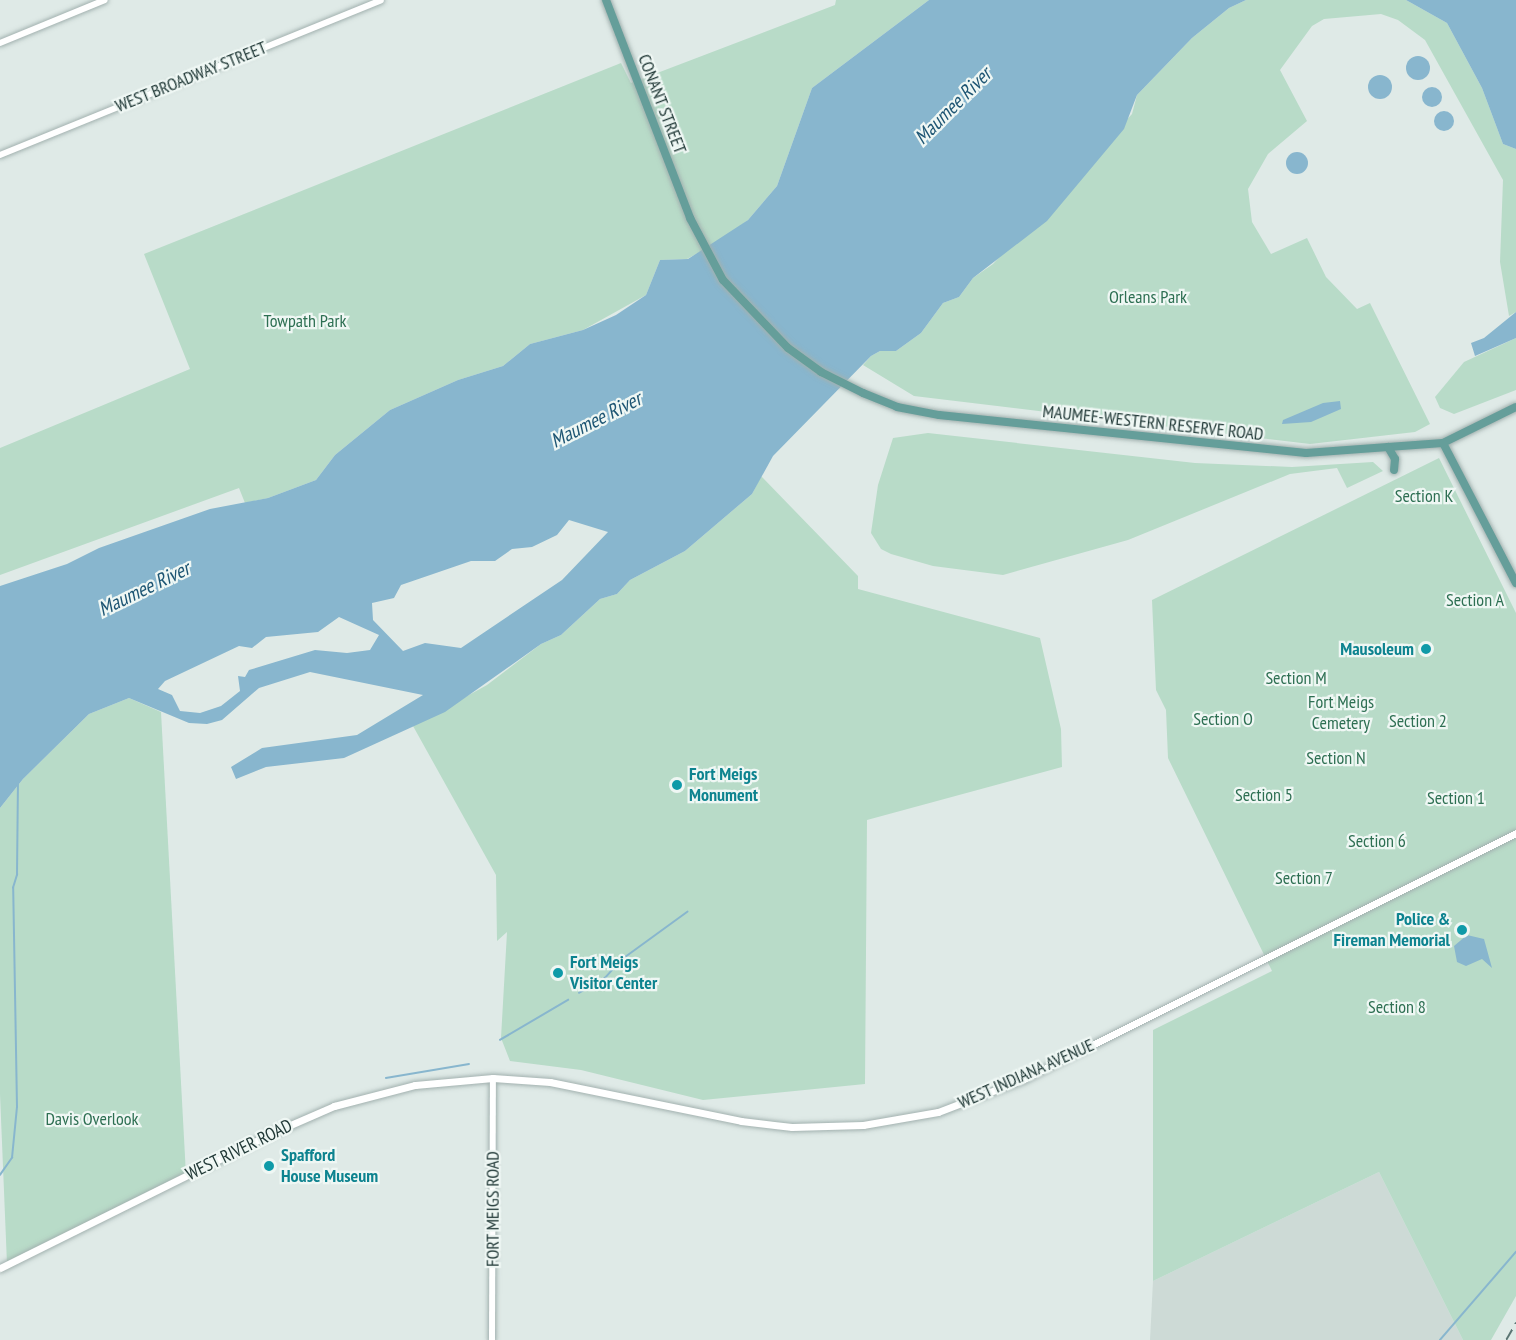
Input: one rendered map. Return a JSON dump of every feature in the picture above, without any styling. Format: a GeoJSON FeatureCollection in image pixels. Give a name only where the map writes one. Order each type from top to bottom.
{"type":"FeatureCollection","features":[{"type":"Feature","properties":{"kind":"main road","name":"CONANT STREET"},"geometry":{"type":"LineString","coordinates":[[606,0],[690,218],[710,259],[747,309],[802,359],[863,393]]}},
{"type":"Feature","properties":{"kind":"main road","name":"MAUMEE-WESTERN RESERVE ROAD"},"geometry":{"type":"LineString","coordinates":[[863,393],[897,407],[939,415],[1248,448],[1306,453],[1443,443]]}},
{"type":"Feature","properties":{"kind":"main road"},"geometry":{"type":"LineString","coordinates":[[1516,407],[1443,443],[1516,583]]}},
{"type":"Feature","properties":{"kind":"main road"},"geometry":{"type":"LineString","coordinates":[[1388,447],[1395,459],[1394,470]]}},
{"type":"Feature","properties":{"kind":"main road","name":"WEST INDIANA AVENUE"},"geometry":{"type":"LineString","coordinates":[[493,1078],[550,1082],[766,1125],[863,1125],[938,1112],[1024,1079],[1516,833]]}},
{"type":"Feature","properties":{"kind":"main road","name":"WEST RIVER ROAD"},"geometry":{"type":"LineString","coordinates":[[0,1268],[272,1133],[334,1106],[415,1085],[493,1078]]}},
{"type":"Feature","properties":{"kind":"street"},"geometry":{"type":"LineString","coordinates":[[0,42],[105,0]]}},
{"type":"Feature","properties":{"kind":"street","name":"WEST BROADWAY STREET"},"geometry":{"type":"LineString","coordinates":[[0,155],[381,0]]}},
{"type":"Feature","properties":{"kind":"street","name":"FORT MEIGS ROAD"},"geometry":{"type":"LineString","coordinates":[[492,1340],[493,1078]]}},
{"type":"Feature","properties":{"kind":"shaded area"},"geometry":{"type":"Polygon","coordinates":[[[1379,1172],[1463,1340],[1150,1340],[1153,1281],[1379,1172]]]}},
{"type":"Feature","properties":{"kind":"green space","name":"Towpath Park"},"geometry":{"type":"Polygon","coordinates":[[[836,0],[929,0],[812,88],[777,186],[748,220],[723,239],[687,259],[660,260],[646,295],[583,330],[530,344],[503,366],[458,380],[390,410],[335,455],[316,480],[268,498],[245,503],[239,488],[0,575],[0,448],[190,369],[144,254],[621,63],[631,83],[835,5],[836,0]]]}},
{"type":"Feature","properties":{"kind":"green space","name":"Orleans Park"},"geometry":{"type":"Polygon","coordinates":[[[1246,0],[1406,0],[1447,23],[1482,88],[1503,144],[1516,149],[1516,312],[1509,316],[1500,262],[1503,180],[1425,40],[1398,20],[1381,14],[1324,19],[1312,26],[1280,70],[1307,121],[1268,154],[1248,189],[1252,222],[1271,254],[1307,238],[1326,277],[1357,309],[1370,303],[1430,424],[1415,432],[1310,444],[914,396],[863,365],[871,356],[880,351],[896,351],[921,333],[943,303],[959,297],[973,278],[993,264],[1132,114],[1137,95],[1192,38],[1229,8],[1246,0]]]}},
{"type":"Feature","properties":{"kind":"green space"},"geometry":{"type":"Polygon","coordinates":[[[1516,338],[1516,390],[1454,414],[1440,408],[1435,397],[1464,362],[1516,338]]]}},
{"type":"Feature","properties":{"kind":"green space"},"geometry":{"type":"Polygon","coordinates":[[[928,433],[1195,463],[1292,467],[1373,462],[1383,471],[1347,488],[1337,468],[1290,474],[1128,540],[1003,575],[933,566],[891,554],[881,549],[871,533],[878,485],[893,438],[928,433]]]}},
{"type":"Feature","properties":{"kind":"green space","name":"Fort Meigs Cemetery"},"geometry":{"type":"Polygon","coordinates":[[[1439,458],[1516,613],[1516,1296],[1491,1340],[1463,1340],[1379,1172],[1153,1281],[1153,1030],[1272,971],[1168,758],[1166,710],[1156,690],[1152,600],[1439,458]]]}},
{"type":"Feature","properties":{"kind":"green space"},"geometry":{"type":"Polygon","coordinates":[[[761,476],[858,576],[858,589],[1040,638],[1061,729],[1062,767],[867,820],[865,1084],[703,1100],[581,1070],[510,1061],[501,1038],[507,932],[497,941],[496,875],[413,726],[487,685],[541,644],[561,635],[600,599],[617,594],[630,580],[685,551],[752,494],[761,476]]]}},
{"type":"Feature","properties":{"kind":"green space","name":"Davis Overlook"},"geometry":{"type":"Polygon","coordinates":[[[129,698],[161,712],[186,1175],[7,1264],[0,1094],[0,808],[23,779],[89,714],[129,698]]]}},
{"type":"Feature","properties":{"kind":"water","name":"Maumee River"},"geometry":{"type":"Polygon","coordinates":[[[929,0],[1246,0],[1229,8],[1192,38],[1137,95],[1124,129],[1047,221],[973,278],[959,297],[943,303],[921,333],[896,351],[880,351],[871,356],[773,456],[752,494],[685,551],[630,580],[617,594],[600,599],[561,635],[541,644],[445,712],[344,758],[266,767],[236,779],[231,767],[262,748],[357,735],[423,695],[310,672],[259,688],[222,720],[207,724],[189,723],[129,698],[89,714],[23,779],[0,808],[0,586],[67,564],[99,548],[210,509],[268,498],[316,480],[335,455],[390,410],[458,380],[503,366],[530,344],[583,330],[616,315],[646,295],[660,260],[688,259],[748,220],[777,186],[812,88],[929,0]],[[569,520],[557,535],[532,547],[512,549],[495,561],[471,561],[401,585],[394,598],[372,603],[373,620],[403,651],[425,643],[461,648],[562,580],[608,532],[569,520]],[[339,617],[318,632],[266,637],[252,648],[239,646],[165,681],[158,689],[172,695],[180,711],[200,713],[221,706],[240,691],[238,676],[245,677],[249,670],[315,650],[347,653],[370,650],[379,635],[339,617]]]}},
{"type":"Feature","properties":{"kind":"water"},"geometry":{"type":"Polygon","coordinates":[[[1406,0],[1516,0],[1516,149],[1503,144],[1482,88],[1447,23],[1406,0]]]}},
{"type":"Feature","properties":{"kind":"water"},"geometry":{"type":"Polygon","coordinates":[[[1418,56],[1426,60],[1430,68],[1426,76],[1418,80],[1410,76],[1406,68],[1410,60],[1418,56]]]}},
{"type":"Feature","properties":{"kind":"water"},"geometry":{"type":"Polygon","coordinates":[[[1380,75],[1388,79],[1392,87],[1388,95],[1380,99],[1372,95],[1368,87],[1372,79],[1380,75]]]}},
{"type":"Feature","properties":{"kind":"water"},"geometry":{"type":"Polygon","coordinates":[[[1432,87],[1439,90],[1442,97],[1439,104],[1432,107],[1425,104],[1422,97],[1425,90],[1432,87]]]}},
{"type":"Feature","properties":{"kind":"water"},"geometry":{"type":"Polygon","coordinates":[[[1444,111],[1451,114],[1454,121],[1451,128],[1444,131],[1437,128],[1434,121],[1437,114],[1444,111]]]}},
{"type":"Feature","properties":{"kind":"water"},"geometry":{"type":"Polygon","coordinates":[[[1297,152],[1305,155],[1308,163],[1305,171],[1297,174],[1289,171],[1286,163],[1289,155],[1297,152]]]}},
{"type":"Feature","properties":{"kind":"water"},"geometry":{"type":"Polygon","coordinates":[[[1516,312],[1516,338],[1475,356],[1471,343],[1484,338],[1516,312]]]}},
{"type":"Feature","properties":{"kind":"water"},"geometry":{"type":"Polygon","coordinates":[[[1340,401],[1341,409],[1311,422],[1282,424],[1283,420],[1323,403],[1340,401]]]}},
{"type":"Feature","properties":{"kind":"water"},"geometry":{"type":"Polygon","coordinates":[[[1467,935],[1484,939],[1492,968],[1482,959],[1466,966],[1457,962],[1454,946],[1467,935]]]}},
{"type":"Feature","properties":{"kind":"waterway"},"geometry":{"type":"LineString","coordinates":[[0,1175],[12,1158],[17,1107],[13,888],[17,875],[18,784]]}},
{"type":"Feature","properties":{"kind":"waterway"},"geometry":{"type":"LineString","coordinates":[[579,993],[605,978],[621,960],[687,912]]}},
{"type":"Feature","properties":{"kind":"waterway"},"geometry":{"type":"LineString","coordinates":[[500,1040],[568,1000]]}},
{"type":"Feature","properties":{"kind":"waterway"},"geometry":{"type":"LineString","coordinates":[[386,1078],[469,1064]]}},
{"type":"Feature","properties":{"kind":"waterway"},"geometry":{"type":"LineString","coordinates":[[1440,1340],[1516,1252]]}},
{"type":"Feature","properties":{"kind":"railway"},"geometry":{"type":"LineString","coordinates":[[1506,1340],[1516,1323]]}},
{"type":"Feature","properties":{"kind":"place","name":"Mausoleum"},"geometry":{"type":"Point","coordinates":[1426,649]}},
{"type":"Feature","properties":{"kind":"place","name":"Fort Meigs Monument"},"geometry":{"type":"Point","coordinates":[677,785]}},
{"type":"Feature","properties":{"kind":"place","name":"Police & Fireman Memorial"},"geometry":{"type":"Point","coordinates":[1462,930]}},
{"type":"Feature","properties":{"kind":"place","name":"Fort Meigs Visitor Center"},"geometry":{"type":"Point","coordinates":[558,973]}},
{"type":"Feature","properties":{"kind":"place","name":"Spafford House Museum"},"geometry":{"type":"Point","coordinates":[269,1166]}},
{"type":"Feature","properties":{"kind":"park label","name":"Section K"},"geometry":{"type":"Point","coordinates":[1424,496]}},
{"type":"Feature","properties":{"kind":"park label","name":"Section A"},"geometry":{"type":"Point","coordinates":[1475,600]}},
{"type":"Feature","properties":{"kind":"park label","name":"Section M"},"geometry":{"type":"Point","coordinates":[1296,678]}},
{"type":"Feature","properties":{"kind":"park label","name":"Section O"},"geometry":{"type":"Point","coordinates":[1223,719]}},
{"type":"Feature","properties":{"kind":"park label","name":"Section 2"},"geometry":{"type":"Point","coordinates":[1418,721]}},
{"type":"Feature","properties":{"kind":"park label","name":"Section N"},"geometry":{"type":"Point","coordinates":[1336,758]}},
{"type":"Feature","properties":{"kind":"park label","name":"Section 5"},"geometry":{"type":"Point","coordinates":[1264,795]}},
{"type":"Feature","properties":{"kind":"park label","name":"Section 1"},"geometry":{"type":"Point","coordinates":[1456,798]}},
{"type":"Feature","properties":{"kind":"park label","name":"Section 6"},"geometry":{"type":"Point","coordinates":[1377,841]}},
{"type":"Feature","properties":{"kind":"park label","name":"Section 7"},"geometry":{"type":"Point","coordinates":[1304,878]}},
{"type":"Feature","properties":{"kind":"park label","name":"Section 8"},"geometry":{"type":"Point","coordinates":[1397,1007]}}]}
